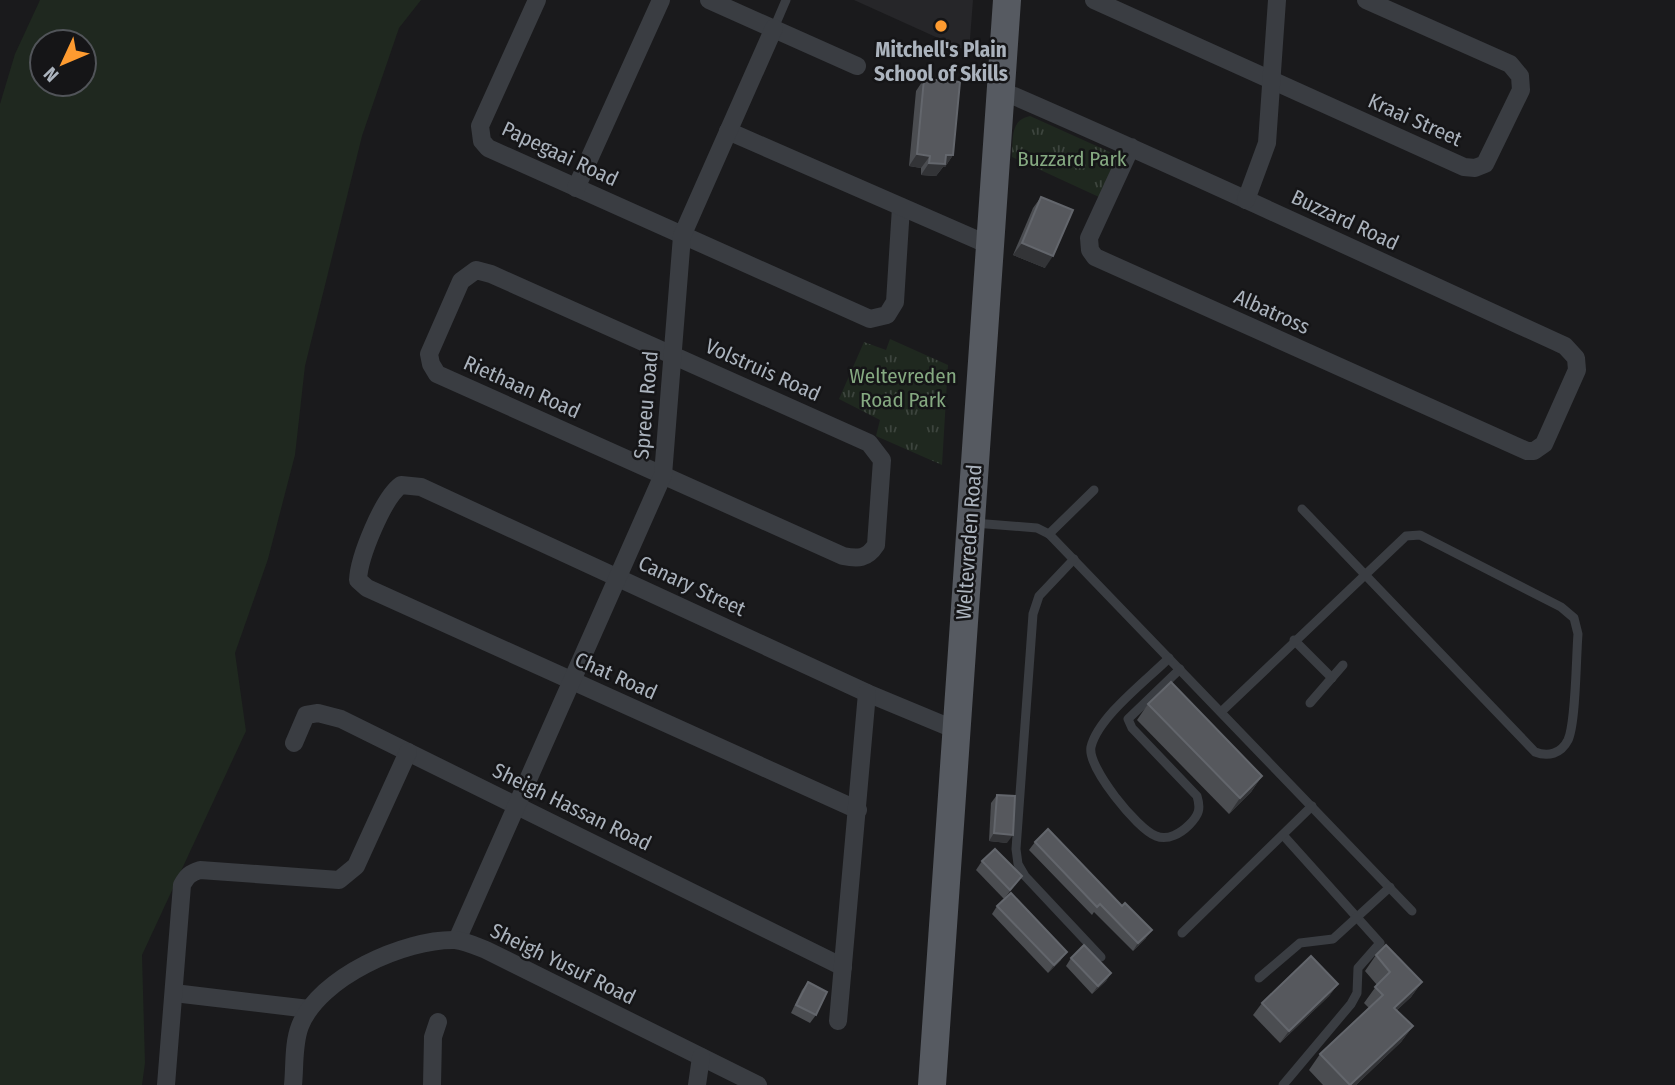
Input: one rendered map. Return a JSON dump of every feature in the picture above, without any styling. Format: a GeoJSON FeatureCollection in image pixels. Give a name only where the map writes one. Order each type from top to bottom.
{"type":"FeatureCollection","features":[{"type":"Feature","properties":{"kind":"main road","name":"Weltevreden Road"},"geometry":{"type":"LineString","coordinates":[[932,1085],[1007,0]]}},
{"type":"Feature","properties":{"kind":"street","name":"Papegaai Road"},"geometry":{"type":"LineString","coordinates":[[537,0],[480,126],[482,141],[498,153],[860,316],[880,319],[892,309],[895,302],[901,207]]}},
{"type":"Feature","properties":{"kind":"street"},"geometry":{"type":"LineString","coordinates":[[576,188],[661,0]]}},
{"type":"Feature","properties":{"kind":"street"},"geometry":{"type":"LineString","coordinates":[[709,0],[856,66]]}},
{"type":"Feature","properties":{"kind":"street"},"geometry":{"type":"LineString","coordinates":[[1094,0],[1272,81]]}},
{"type":"Feature","properties":{"kind":"street"},"geometry":{"type":"LineString","coordinates":[[1246,200],[1265,152],[1278,0]]}},
{"type":"Feature","properties":{"kind":"street","name":"Kraai Street"},"geometry":{"type":"LineString","coordinates":[[1272,81],[1464,167],[1475,168],[1485,164],[1521,90],[1518,71],[1510,64],[1366,0]]}},
{"type":"Feature","properties":{"kind":"street","name":"Spreeu Road"},"geometry":{"type":"LineString","coordinates":[[457,940],[519,806],[663,475],[682,236],[774,28]]}},
{"type":"Feature","properties":{"kind":"street","name":"Buzzard Road"},"geometry":{"type":"LineString","coordinates":[[1000,90],[1565,346],[1576,358],[1577,370],[1540,448]]}},
{"type":"Feature","properties":{"kind":"street"},"geometry":{"type":"LineString","coordinates":[[728,131],[989,245]]}},
{"type":"Feature","properties":{"kind":"street","name":"Albatross"},"geometry":{"type":"LineString","coordinates":[[1130,148],[1090,238],[1090,250],[1095,257],[1527,451],[1540,448]]}},
{"type":"Feature","properties":{"kind":"street","name":"Riethaan Road"},"geometry":{"type":"LineString","coordinates":[[663,475],[437,374],[429,354],[461,281],[476,270],[491,274],[674,355]]}},
{"type":"Feature","properties":{"kind":"street","name":"Volstruis Road"},"geometry":{"type":"LineString","coordinates":[[663,475],[843,556],[859,559],[871,554],[876,545],[882,460],[874,447],[674,355]]}},
{"type":"Feature","properties":{"kind":"street","name":"Canary Street"},"geometry":{"type":"LineString","coordinates":[[358,580],[358,566],[387,501],[394,490],[409,484],[867,693],[956,730]]}},
{"type":"Feature","properties":{"kind":"street","name":"Chat Road"},"geometry":{"type":"LineString","coordinates":[[358,580],[367,588],[859,810]]}},
{"type":"Feature","properties":{"kind":"street"},"geometry":{"type":"LineString","coordinates":[[838,1021],[859,810],[867,693]]}},
{"type":"Feature","properties":{"kind":"street","name":"Sheigh Hassan Road"},"geometry":{"type":"LineString","coordinates":[[294,743],[303,717],[318,713],[341,719],[843,967]]}},
{"type":"Feature","properties":{"kind":"street"},"geometry":{"type":"LineString","coordinates":[[166,1085],[182,885],[191,873],[200,870],[340,880],[356,866],[408,752]]}},
{"type":"Feature","properties":{"kind":"street","name":"Sheigh Yusuf Road"},"geometry":{"type":"LineString","coordinates":[[293,1085],[296,1038],[309,1009],[338,982],[388,953],[413,943],[457,940],[486,950],[758,1085]]}},
{"type":"Feature","properties":{"kind":"street"},"geometry":{"type":"LineString","coordinates":[[174,993],[309,1009]]}},
{"type":"Feature","properties":{"kind":"street"},"geometry":{"type":"LineString","coordinates":[[432,1085],[433,1037],[438,1022]]}},
{"type":"Feature","properties":{"kind":"street"},"geometry":{"type":"LineString","coordinates":[[698,1085],[701,1057]]}},
{"type":"Feature","properties":{"kind":"lane","name":"Spreeu Road"},"geometry":{"type":"LineString","coordinates":[[774,28],[786,0]]}},
{"type":"Feature","properties":{"kind":"lane"},"geometry":{"type":"LineString","coordinates":[[1049,534],[1094,490]]}},
{"type":"Feature","properties":{"kind":"lane"},"geometry":{"type":"LineString","coordinates":[[1221,712],[1294,640],[1364,574],[1406,536],[1420,535],[1561,607],[1574,618],[1578,634],[1569,738],[1563,747],[1545,756],[1535,752],[1364,574],[1302,509]]}},
{"type":"Feature","properties":{"kind":"lane"},"geometry":{"type":"LineString","coordinates":[[970,523],[1037,528],[1049,534],[1412,911]]}},
{"type":"Feature","properties":{"kind":"lane"},"geometry":{"type":"LineString","coordinates":[[1074,559],[1039,596],[1033,614],[1016,849],[1018,864],[1025,876],[1101,957]]}},
{"type":"Feature","properties":{"kind":"lane"},"geometry":{"type":"LineString","coordinates":[[1294,640],[1332,678]]}},
{"type":"Feature","properties":{"kind":"lane"},"geometry":{"type":"LineString","coordinates":[[1169,658],[1105,722],[1094,738],[1090,751],[1093,764],[1102,780],[1148,832],[1158,837],[1168,838],[1185,829],[1197,817],[1197,796],[1132,728],[1128,719],[1180,669]]}},
{"type":"Feature","properties":{"kind":"lane"},"geometry":{"type":"LineString","coordinates":[[1310,703],[1343,665]]}},
{"type":"Feature","properties":{"kind":"lane"},"geometry":{"type":"LineString","coordinates":[[1182,933],[1312,806]]}},
{"type":"Feature","properties":{"kind":"lane"},"geometry":{"type":"LineString","coordinates":[[1283,835],[1380,945],[1358,968],[1357,993],[1351,1004],[1283,1085]]}},
{"type":"Feature","properties":{"kind":"lane"},"geometry":{"type":"LineString","coordinates":[[1259,978],[1300,943],[1331,941],[1390,887]]}},
{"type":"Feature","properties":{"kind":"shaded area","name":"Mitchell's Plain School of Skills"},"geometry":{"type":"Polygon","coordinates":[[[854,0],[973,0],[969,52],[854,0]]]}},
{"type":"Feature","properties":{"kind":"green space"},"geometry":{"type":"Polygon","coordinates":[[[40,0],[421,0],[399,28],[362,136],[305,366],[295,455],[268,559],[235,653],[246,731],[142,955],[145,1063],[142,1085],[0,1085],[0,104],[15,54],[40,0]]]}},
{"type":"Feature","properties":{"kind":"green space","name":"Buzzard Park"},"geometry":{"type":"Polygon","coordinates":[[[1030,116],[1112,153],[1114,163],[1099,197],[1012,157],[1016,126],[1030,116]]]}},
{"type":"Feature","properties":{"kind":"green space","name":"Weltevreden Road Park"},"geometry":{"type":"Polygon","coordinates":[[[890,339],[948,365],[942,465],[876,436],[880,420],[839,399],[864,342],[886,350],[890,339]]]}},
{"type":"Feature","properties":{"kind":"building"},"geometry":{"type":"Polygon","coordinates":[[[924,79],[960,82],[953,155],[946,155],[945,164],[929,163],[930,156],[917,154],[924,79]]]}},
{"type":"Feature","properties":{"kind":"building"},"geometry":{"type":"Polygon","coordinates":[[[1041,197],[1073,210],[1053,256],[1022,243],[1041,197]]]}},
{"type":"Feature","properties":{"kind":"building"},"geometry":{"type":"Polygon","coordinates":[[[1171,682],[1262,776],[1240,798],[1148,704],[1171,682]]]}},
{"type":"Feature","properties":{"kind":"building"},"geometry":{"type":"Polygon","coordinates":[[[997,795],[1015,796],[1013,835],[994,833],[997,795]]]}},
{"type":"Feature","properties":{"kind":"building"},"geometry":{"type":"Polygon","coordinates":[[[1048,829],[1122,906],[1125,903],[1152,930],[1138,943],[1100,904],[1097,907],[1035,842],[1048,829]]]}},
{"type":"Feature","properties":{"kind":"building"},"geometry":{"type":"Polygon","coordinates":[[[995,849],[1022,876],[1010,890],[982,861],[995,849]]]}},
{"type":"Feature","properties":{"kind":"building"},"geometry":{"type":"Polygon","coordinates":[[[1011,893],[1067,952],[1054,965],[997,906],[1011,893]]]}},
{"type":"Feature","properties":{"kind":"building"},"geometry":{"type":"Polygon","coordinates":[[[1084,945],[1111,973],[1098,986],[1071,958],[1084,945]]]}},
{"type":"Feature","properties":{"kind":"building"},"geometry":{"type":"Polygon","coordinates":[[[1386,945],[1422,982],[1394,1008],[1413,1026],[1350,1085],[1320,1054],[1383,995],[1375,987],[1390,972],[1376,955],[1386,945]]]}},
{"type":"Feature","properties":{"kind":"building"},"geometry":{"type":"Polygon","coordinates":[[[1311,956],[1338,984],[1289,1031],[1262,1003],[1311,956]]]}},
{"type":"Feature","properties":{"kind":"building"},"geometry":{"type":"Polygon","coordinates":[[[808,982],[827,992],[816,1015],[796,1005],[808,982]]]}},
{"type":"Feature","properties":{"kind":"place","name":"Mitchell's Plain School of Skills"},"geometry":{"type":"Point","coordinates":[941,26]}}]}
